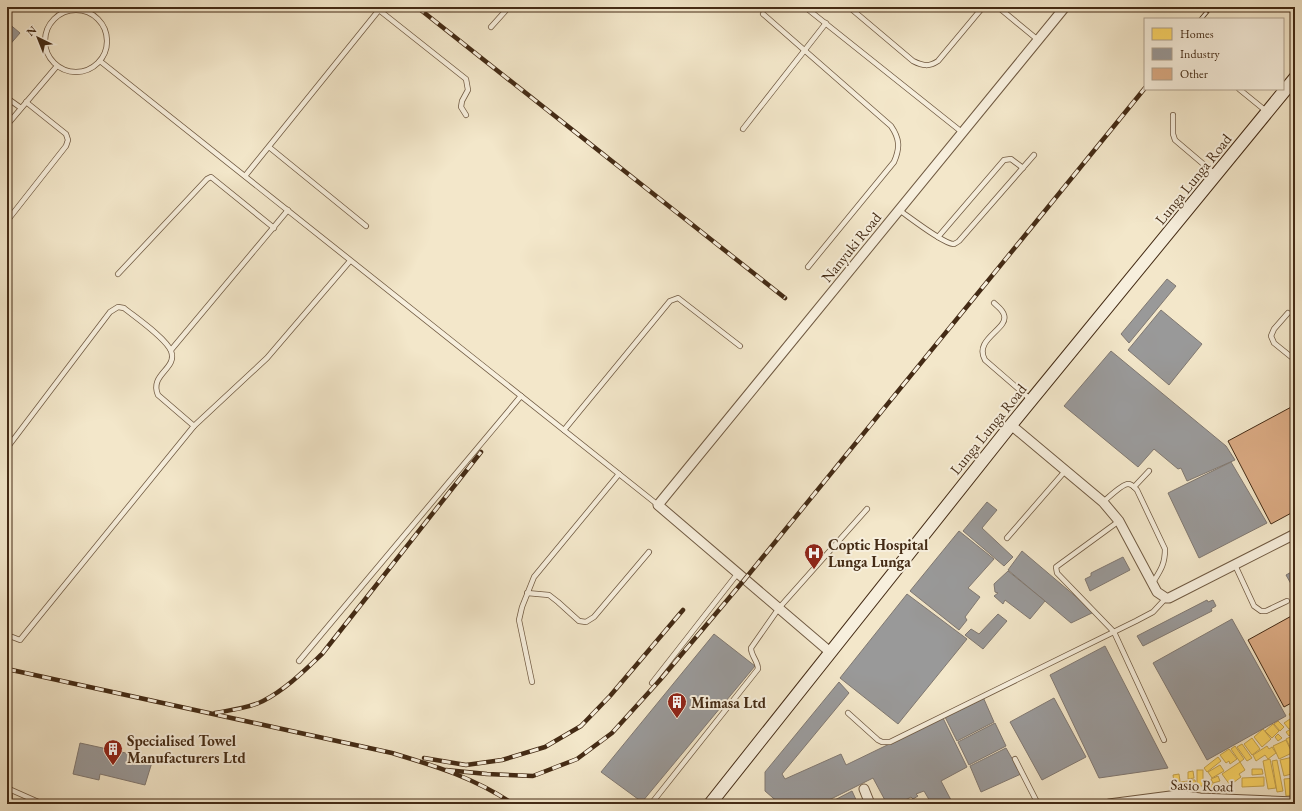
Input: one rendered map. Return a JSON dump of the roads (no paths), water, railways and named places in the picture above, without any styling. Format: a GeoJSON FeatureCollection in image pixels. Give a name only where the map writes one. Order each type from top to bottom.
{"type":"FeatureCollection","features":[{"type":"Feature","properties":{"kind":"main road","name":"Lunga Lunga Road"},"geometry":{"type":"LineString","coordinates":[[713,803],[830,652],[1031,400],[1295,78]]}},
{"type":"Feature","properties":{"kind":"street","name":"Nanyuki Road"},"geometry":{"type":"LineString","coordinates":[[658,505],[1065,7]]}},
{"type":"Feature","properties":{"kind":"street"},"geometry":{"type":"LineString","coordinates":[[1011,425],[1103,502],[1119,521],[1157,592],[1166,598],[1169,598],[1295,534]]}},
{"type":"Feature","properties":{"kind":"street"},"geometry":{"type":"LineString","coordinates":[[658,505],[830,652]]}},
{"type":"Feature","properties":{"kind":"street"},"geometry":{"type":"LineString","coordinates":[[864,789],[870,804]]}},
{"type":"Feature","properties":{"kind":"street","name":"Sasio Road"},"geometry":{"type":"LineString","coordinates":[[1109,804],[1178,796],[1295,802]]}},
{"type":"Feature","properties":{"kind":"lane"},"geometry":{"type":"LineString","coordinates":[[491,27],[509,7]]}},
{"type":"Feature","properties":{"kind":"lane"},"geometry":{"type":"LineString","coordinates":[[805,7],[962,133]]}},
{"type":"Feature","properties":{"kind":"lane"},"geometry":{"type":"LineString","coordinates":[[849,7],[913,61],[920,65],[932,66],[938,61],[983,7]]}},
{"type":"Feature","properties":{"kind":"lane"},"geometry":{"type":"LineString","coordinates":[[998,7],[1038,40]]}},
{"type":"Feature","properties":{"kind":"lane"},"geometry":{"type":"LineString","coordinates":[[73,8],[91,13],[99,18],[107,35],[105,53],[100,61],[93,67],[84,71],[74,72],[57,66],[50,59],[44,42],[46,32],[56,16],[73,8]]}},
{"type":"Feature","properties":{"kind":"lane"},"geometry":{"type":"LineString","coordinates":[[245,176],[377,9],[466,79],[468,90],[462,101],[461,107],[466,115]]}},
{"type":"Feature","properties":{"kind":"lane"},"geometry":{"type":"LineString","coordinates":[[763,14],[892,126],[898,136],[898,152],[894,162],[808,267]]}},
{"type":"Feature","properties":{"kind":"lane"},"geometry":{"type":"LineString","coordinates":[[743,129],[826,23]]}},
{"type":"Feature","properties":{"kind":"lane"},"geometry":{"type":"LineString","coordinates":[[100,61],[658,505]]}},
{"type":"Feature","properties":{"kind":"lane"},"geometry":{"type":"LineString","coordinates":[[7,125],[57,66]]}},
{"type":"Feature","properties":{"kind":"lane"},"geometry":{"type":"LineString","coordinates":[[1240,90],[1267,112]]}},
{"type":"Feature","properties":{"kind":"lane"},"geometry":{"type":"LineString","coordinates":[[7,98],[21,108]]}},
{"type":"Feature","properties":{"kind":"lane"},"geometry":{"type":"LineString","coordinates":[[7,220],[66,146],[68,140],[66,134],[26,102]]}},
{"type":"Feature","properties":{"kind":"lane"},"geometry":{"type":"LineString","coordinates":[[1173,115],[1173,134],[1175,140],[1217,175]]}},
{"type":"Feature","properties":{"kind":"lane"},"geometry":{"type":"LineString","coordinates":[[269,147],[366,226]]}},
{"type":"Feature","properties":{"kind":"lane"},"geometry":{"type":"LineString","coordinates":[[899,210],[938,237],[948,243],[954,244],[960,241],[1034,155]]}},
{"type":"Feature","properties":{"kind":"lane"},"geometry":{"type":"LineString","coordinates":[[938,237],[1004,160],[1011,159],[1023,168]]}},
{"type":"Feature","properties":{"kind":"lane"},"geometry":{"type":"LineString","coordinates":[[118,274],[207,179],[211,177],[274,228]]}},
{"type":"Feature","properties":{"kind":"lane"},"geometry":{"type":"LineString","coordinates":[[171,350],[288,210]]}},
{"type":"Feature","properties":{"kind":"lane"},"geometry":{"type":"LineString","coordinates":[[7,636],[20,640],[194,426],[267,358],[350,261]]}},
{"type":"Feature","properties":{"kind":"lane"},"geometry":{"type":"LineString","coordinates":[[564,430],[670,301],[678,298],[740,346]]}},
{"type":"Feature","properties":{"kind":"lane"},"geometry":{"type":"LineString","coordinates":[[994,303],[1003,313],[1004,321],[981,349],[982,355],[985,360],[1031,400]]}},
{"type":"Feature","properties":{"kind":"lane"},"geometry":{"type":"LineString","coordinates":[[7,448],[110,312],[118,307],[124,308],[163,340],[171,350],[172,358],[158,380],[156,391],[158,395],[194,426]]}},
{"type":"Feature","properties":{"kind":"lane"},"geometry":{"type":"LineString","coordinates":[[1288,313],[1274,329],[1271,336],[1274,343],[1295,360]]}},
{"type":"Feature","properties":{"kind":"lane"},"geometry":{"type":"LineString","coordinates":[[299,661],[521,396]]}},
{"type":"Feature","properties":{"kind":"lane"},"geometry":{"type":"LineString","coordinates":[[1007,538],[1066,470]]}},
{"type":"Feature","properties":{"kind":"lane"},"geometry":{"type":"LineString","coordinates":[[1134,487],[1149,471]]}},
{"type":"Feature","properties":{"kind":"lane"},"geometry":{"type":"LineString","coordinates":[[532,682],[519,620],[527,593],[534,577],[619,474]]}},
{"type":"Feature","properties":{"kind":"lane"},"geometry":{"type":"LineString","coordinates":[[1103,502],[1124,485],[1128,484],[1137,490],[1165,549],[1165,560],[1162,569],[1152,584]]}},
{"type":"Feature","properties":{"kind":"lane"},"geometry":{"type":"LineString","coordinates":[[651,804],[758,669],[758,664],[751,652],[751,648],[779,608],[867,509]]}},
{"type":"Feature","properties":{"kind":"lane"},"geometry":{"type":"LineString","coordinates":[[1119,521],[1056,567],[1057,573],[1114,632],[1164,740]]}},
{"type":"Feature","properties":{"kind":"lane"},"geometry":{"type":"LineString","coordinates":[[527,593],[549,596],[558,602],[579,622],[586,622],[594,617],[649,552]]}},
{"type":"Feature","properties":{"kind":"lane"},"geometry":{"type":"LineString","coordinates":[[1235,565],[1254,606],[1258,609],[1266,611],[1287,601]]}},
{"type":"Feature","properties":{"kind":"lane"},"geometry":{"type":"LineString","coordinates":[[652,683],[738,573]]}},
{"type":"Feature","properties":{"kind":"lane"},"geometry":{"type":"LineString","coordinates":[[848,713],[878,740],[890,742],[1153,612],[1166,598]]}},
{"type":"Feature","properties":{"kind":"lane"},"geometry":{"type":"LineString","coordinates":[[1014,759],[1038,804]]}},
{"type":"Feature","properties":{"kind":"lane"},"geometry":{"type":"LineString","coordinates":[[8,787],[10,796],[9,804]]}},
{"type":"Feature","properties":{"kind":"lane"},"geometry":{"type":"LineString","coordinates":[[8,787],[43,804]]}},
{"type":"Feature","properties":{"kind":"railway"},"geometry":{"type":"LineString","coordinates":[[417,7],[785,298]]}},
{"type":"Feature","properties":{"kind":"railway"},"geometry":{"type":"LineString","coordinates":[[1202,18],[1211,7]]}},
{"type":"Feature","properties":{"kind":"railway"},"geometry":{"type":"LineString","coordinates":[[446,770],[533,776],[577,759],[612,733],[660,680],[745,579],[1144,89]]}},
{"type":"Feature","properties":{"kind":"railway"},"geometry":{"type":"LineString","coordinates":[[215,713],[246,707],[263,701],[287,685],[322,654],[481,452]]}},
{"type":"Feature","properties":{"kind":"railway"},"geometry":{"type":"LineString","coordinates":[[424,758],[466,765],[502,760],[545,747],[581,726],[610,696],[683,610]]}},
{"type":"Feature","properties":{"kind":"railway"},"geometry":{"type":"LineString","coordinates":[[7,669],[392,753],[439,768],[469,780],[513,804]]}},
{"type":"Feature","properties":{"kind":"place","name":"Coptic Hospital Lunga Lunga"},"geometry":{"type":"Point","coordinates":[814,570]}},
{"type":"Feature","properties":{"kind":"place","name":"Mimasa Ltd"},"geometry":{"type":"Point","coordinates":[677,719]}},
{"type":"Feature","properties":{"kind":"place","name":"Specialised Towel Manufacturers Ltd"},"geometry":{"type":"Point","coordinates":[113,766]}}]}
